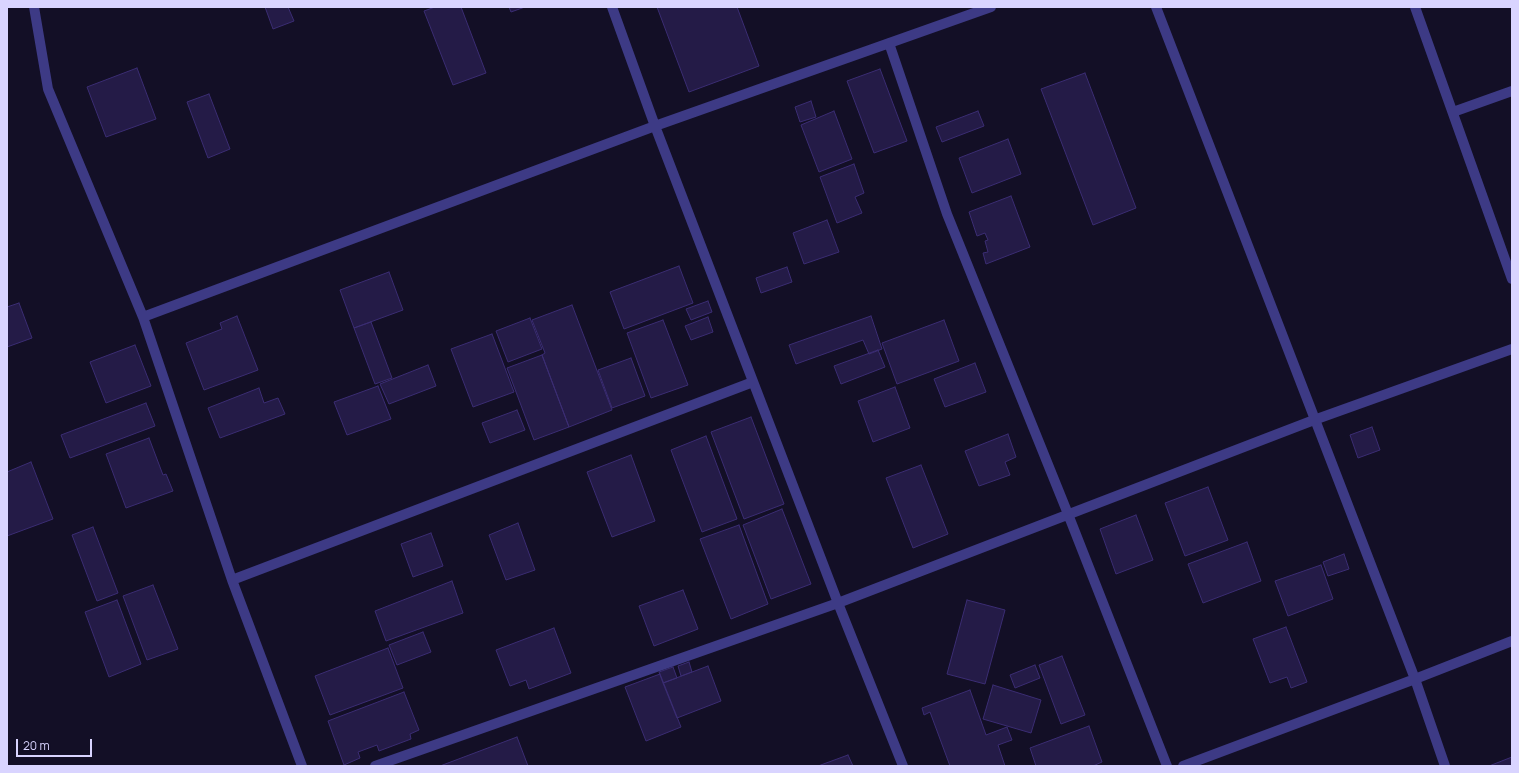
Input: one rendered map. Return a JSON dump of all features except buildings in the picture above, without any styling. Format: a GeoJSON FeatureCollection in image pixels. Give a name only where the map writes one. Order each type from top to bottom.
{"type":"FeatureCollection","features":[{"type":"Feature","properties":{"kind":"street"},"geometry":{"type":"LineString","coordinates":[[34,7],[48,89],[143,317],[232,580],[302,766]]}},
{"type":"Feature","properties":{"kind":"street"},"geometry":{"type":"LineString","coordinates":[[612,7],[655,126],[753,382],[838,603],[903,766]]}},
{"type":"Feature","properties":{"kind":"street"},"geometry":{"type":"LineString","coordinates":[[143,317],[655,126],[991,7]]}},
{"type":"Feature","properties":{"kind":"street"},"geometry":{"type":"LineString","coordinates":[[1156,7],[1415,679],[1445,766]]}},
{"type":"Feature","properties":{"kind":"street"},"geometry":{"type":"LineString","coordinates":[[1415,7],[1512,279]]}},
{"type":"Feature","properties":{"kind":"street"},"geometry":{"type":"LineString","coordinates":[[889,43],[947,214],[1068,514],[1167,766]]}},
{"type":"Feature","properties":{"kind":"street"},"geometry":{"type":"LineString","coordinates":[[1453,112],[1512,91]]}},
{"type":"Feature","properties":{"kind":"street"},"geometry":{"type":"LineString","coordinates":[[375,766],[838,603],[1314,420],[1512,349]]}},
{"type":"Feature","properties":{"kind":"street"},"geometry":{"type":"LineString","coordinates":[[232,580],[753,382]]}},
{"type":"Feature","properties":{"kind":"street"},"geometry":{"type":"LineString","coordinates":[[1183,766],[1512,641]]}}]}
